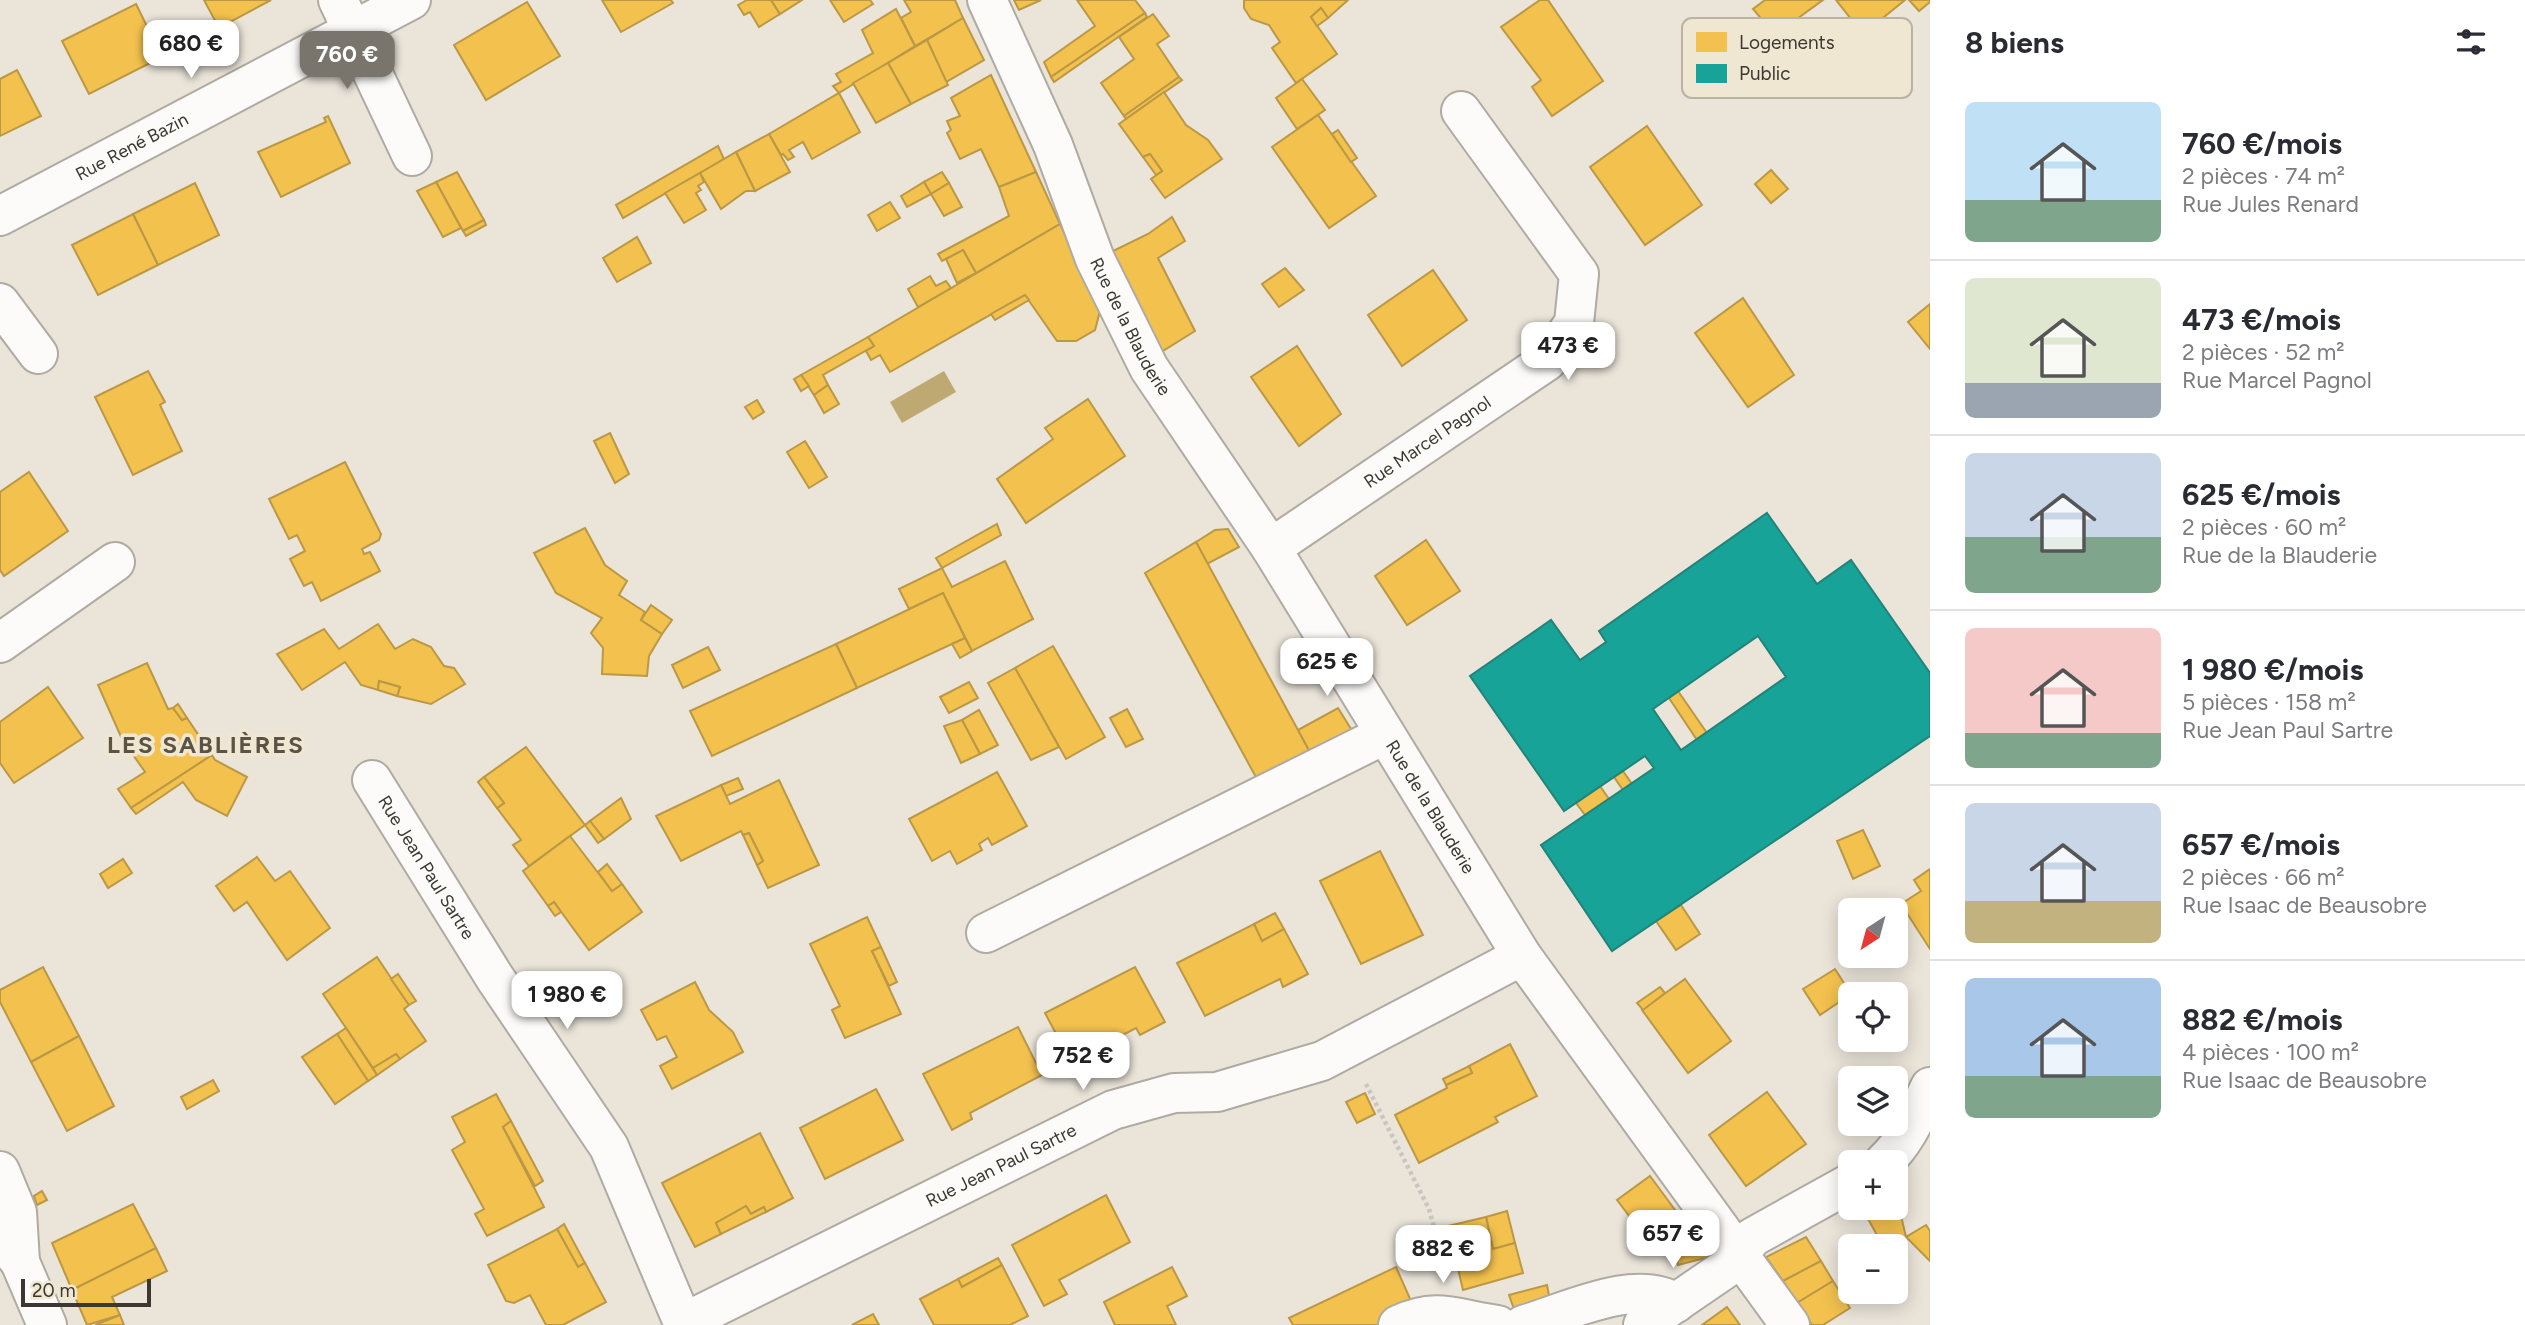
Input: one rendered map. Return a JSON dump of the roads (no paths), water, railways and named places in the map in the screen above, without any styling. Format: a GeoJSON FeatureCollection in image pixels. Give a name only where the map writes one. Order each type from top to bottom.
{"type":"FeatureCollection","features":[{"type":"Feature","properties":{"kind":"street","name":"Rue René Bazin"},"geometry":{"type":"LineString","coordinates":[[0,216],[345,15],[411,0]]}},
{"type":"Feature","properties":{"kind":"street","name":"Rue de la Blauderie"},"geometry":{"type":"LineString","coordinates":[[987,0],[1054,145],[1095,259],[1149,368],[1271,548],[1522,956],[1790,1325]]}},
{"type":"Feature","properties":{"kind":"street"},"geometry":{"type":"LineString","coordinates":[[345,15],[412,156]]}},
{"type":"Feature","properties":{"kind":"street","name":"Rue Marcel Pagnol"},"geometry":{"type":"LineString","coordinates":[[1271,548],[1547,361],[1574,323],[1579,274],[1461,111]]}},
{"type":"Feature","properties":{"kind":"street"},"geometry":{"type":"LineString","coordinates":[[0,303],[38,354]]}},
{"type":"Feature","properties":{"kind":"street"},"geometry":{"type":"LineString","coordinates":[[0,643],[115,562]]}},
{"type":"Feature","properties":{"kind":"street"},"geometry":{"type":"LineString","coordinates":[[986,933],[1384,734]]}},
{"type":"Feature","properties":{"kind":"street","name":"Rue Jean Paul Sartre"},"geometry":{"type":"LineString","coordinates":[[373,780],[495,978],[609,1147],[683,1324],[1113,1110],[1174,1093],[1217,1092],[1322,1061],[1522,956]]}},
{"type":"Feature","properties":{"kind":"street"},"geometry":{"type":"LineString","coordinates":[[1897,1150],[1930,1087]]}},
{"type":"Feature","properties":{"kind":"street"},"geometry":{"type":"LineString","coordinates":[[0,1171],[17,1212],[10,1249],[47,1325]]}},
{"type":"Feature","properties":{"kind":"street"},"geometry":{"type":"LineString","coordinates":[[1643,1325],[1725,1269],[1753,1237],[1838,1190]]}},
{"type":"Feature","properties":{"kind":"street"},"geometry":{"type":"LineString","coordinates":[[1523,1325],[1630,1292],[1663,1295],[1676,1303]]}},
{"type":"Feature","properties":{"kind":"street"},"geometry":{"type":"LineString","coordinates":[[1398,1325],[1419,1315],[1458,1317],[1498,1325]]}},
{"type":"Feature","properties":{"kind":"district","name":"LES SABLIÈRES"},"geometry":{"type":"Point","coordinates":[206,744]}}]}
